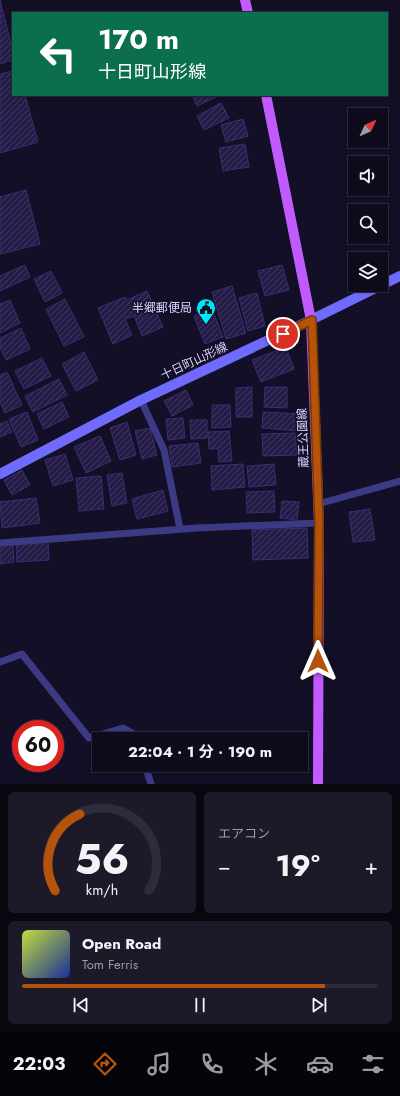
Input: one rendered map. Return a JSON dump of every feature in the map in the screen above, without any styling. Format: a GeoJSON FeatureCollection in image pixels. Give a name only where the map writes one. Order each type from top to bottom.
{"type":"FeatureCollection","features":[{"type":"Feature","properties":{"kind":"main road"},"geometry":{"type":"LineString","coordinates":[[245,0],[248,12]]}},
{"type":"Feature","properties":{"kind":"main road","name":"蔵王公園線"},"geometry":{"type":"LineString","coordinates":[[266,96],[312,320],[319,523],[318,784]]}},
{"type":"Feature","properties":{"kind":"main road","name":"十日町山形線"},"geometry":{"type":"LineString","coordinates":[[0,474],[141,400],[312,320],[400,276]]}},
{"type":"Feature","properties":{"kind":"lane"},"geometry":{"type":"LineString","coordinates":[[141,400],[164,450],[180,529]]}},
{"type":"Feature","properties":{"kind":"lane"},"geometry":{"type":"LineString","coordinates":[[318,504],[400,481]]}},
{"type":"Feature","properties":{"kind":"lane"},"geometry":{"type":"LineString","coordinates":[[0,542],[180,529],[319,523]]}},
{"type":"Feature","properties":{"kind":"lane"},"geometry":{"type":"LineString","coordinates":[[0,662],[22,654],[89,738],[92,737]]}},
{"type":"Feature","properties":{"kind":"lane"},"geometry":{"type":"LineString","coordinates":[[109,732],[123,728],[130,732]]}},
{"type":"Feature","properties":{"kind":"lane"},"geometry":{"type":"LineString","coordinates":[[147,772],[151,784]]}},
{"type":"Feature","properties":{"kind":"building"},"geometry":{"type":"Polygon","coordinates":[[[0,0],[12,48],[12,60],[0,64],[0,0]]]}},
{"type":"Feature","properties":{"kind":"building"},"geometry":{"type":"Polygon","coordinates":[[[12,71],[12,96],[25,96],[38,142],[0,153],[0,74],[12,71]]]}},
{"type":"Feature","properties":{"kind":"building"},"geometry":{"type":"Polygon","coordinates":[[[192,96],[218,96],[197,106],[192,96]]]}},
{"type":"Feature","properties":{"kind":"building"},"geometry":{"type":"Polygon","coordinates":[[[221,103],[229,118],[204,130],[197,116],[221,103]]]}},
{"type":"Feature","properties":{"kind":"building"},"geometry":{"type":"Polygon","coordinates":[[[243,119],[248,136],[226,142],[221,125],[243,119]]]}},
{"type":"Feature","properties":{"kind":"building"},"geometry":{"type":"Polygon","coordinates":[[[245,144],[249,167],[223,171],[219,148],[245,144]]]}},
{"type":"Feature","properties":{"kind":"building"},"geometry":{"type":"Polygon","coordinates":[[[26,190],[40,244],[0,254],[0,197],[26,190]]]}},
{"type":"Feature","properties":{"kind":"building"},"geometry":{"type":"Polygon","coordinates":[[[25,265],[30,277],[0,291],[0,276],[25,265]]]}},
{"type":"Feature","properties":{"kind":"building"},"geometry":{"type":"Polygon","coordinates":[[[282,265],[289,290],[265,296],[258,271],[282,265]]]}},
{"type":"Feature","properties":{"kind":"building"},"geometry":{"type":"Polygon","coordinates":[[[51,271],[62,293],[45,302],[34,279],[51,271]]]}},
{"type":"Feature","properties":{"kind":"building"},"geometry":{"type":"Polygon","coordinates":[[[232,286],[246,333],[226,339],[212,292],[232,286]]]}},
{"type":"Feature","properties":{"kind":"building"},"geometry":{"type":"Polygon","coordinates":[[[147,291],[163,327],[142,336],[134,316],[125,319],[132,335],[113,344],[98,308],[125,297],[127,300],[147,291]]]}},
{"type":"Feature","properties":{"kind":"building"},"geometry":{"type":"Polygon","coordinates":[[[257,293],[265,326],[248,331],[239,298],[257,293]]]}},
{"type":"Feature","properties":{"kind":"building"},"geometry":{"type":"Polygon","coordinates":[[[65,299],[84,337],[64,346],[46,309],[65,299]]]}},
{"type":"Feature","properties":{"kind":"building"},"geometry":{"type":"Polygon","coordinates":[[[10,300],[20,323],[0,333],[0,304],[10,300]]]}},
{"type":"Feature","properties":{"kind":"building"},"geometry":{"type":"Polygon","coordinates":[[[212,309],[223,337],[205,344],[194,316],[212,309]]]}},
{"type":"Feature","properties":{"kind":"building"},"geometry":{"type":"Polygon","coordinates":[[[21,328],[30,349],[6,360],[0,347],[0,338],[21,328]]]}},
{"type":"Feature","properties":{"kind":"building"},"geometry":{"type":"Polygon","coordinates":[[[286,347],[294,369],[261,382],[252,360],[286,347]]]}},
{"type":"Feature","properties":{"kind":"building"},"geometry":{"type":"Polygon","coordinates":[[[84,352],[98,380],[76,391],[62,364],[84,352]]]}},
{"type":"Feature","properties":{"kind":"building"},"geometry":{"type":"Polygon","coordinates":[[[42,358],[51,376],[24,389],[15,371],[42,358]]]}},
{"type":"Feature","properties":{"kind":"building"},"geometry":{"type":"Polygon","coordinates":[[[7,372],[22,405],[5,413],[0,402],[0,375],[7,372]]]}},
{"type":"Feature","properties":{"kind":"building"},"geometry":{"type":"Polygon","coordinates":[[[59,379],[67,395],[33,412],[25,396],[59,379]]]}},
{"type":"Feature","properties":{"kind":"building"},"geometry":{"type":"Polygon","coordinates":[[[252,387],[252,417],[236,417],[236,388],[252,387]]]}},
{"type":"Feature","properties":{"kind":"building"},"geometry":{"type":"Polygon","coordinates":[[[265,387],[287,387],[287,408],[264,407],[265,387]]]}},
{"type":"Feature","properties":{"kind":"building"},"geometry":{"type":"Polygon","coordinates":[[[186,390],[193,405],[172,416],[164,401],[186,390]]]}},
{"type":"Feature","properties":{"kind":"building"},"geometry":{"type":"Polygon","coordinates":[[[62,402],[69,417],[44,429],[37,414],[62,402]]]}},
{"type":"Feature","properties":{"kind":"building"},"geometry":{"type":"Polygon","coordinates":[[[212,405],[230,405],[231,427],[212,428],[212,405]]]}},
{"type":"Feature","properties":{"kind":"building"},"geometry":{"type":"Polygon","coordinates":[[[27,412],[38,440],[21,447],[9,419],[27,412]]]}},
{"type":"Feature","properties":{"kind":"building"},"geometry":{"type":"Polygon","coordinates":[[[263,412],[301,414],[300,431],[262,428],[263,412]]]}},
{"type":"Feature","properties":{"kind":"building"},"geometry":{"type":"Polygon","coordinates":[[[183,418],[185,438],[168,440],[166,419],[183,418]]]}},
{"type":"Feature","properties":{"kind":"building"},"geometry":{"type":"Polygon","coordinates":[[[190,420],[207,420],[207,438],[191,439],[190,420]]]}},
{"type":"Feature","properties":{"kind":"building"},"geometry":{"type":"Polygon","coordinates":[[[7,421],[12,432],[0,437],[0,424],[7,421]]]}},
{"type":"Feature","properties":{"kind":"building"},"geometry":{"type":"Polygon","coordinates":[[[127,422],[136,455],[120,460],[110,428],[127,422]]]}},
{"type":"Feature","properties":{"kind":"building"},"geometry":{"type":"Polygon","coordinates":[[[150,428],[157,455],[142,459],[135,431],[150,428]]]}},
{"type":"Feature","properties":{"kind":"building"},"geometry":{"type":"Polygon","coordinates":[[[229,431],[232,461],[219,462],[218,449],[209,449],[208,432],[229,431]]]}},
{"type":"Feature","properties":{"kind":"building"},"geometry":{"type":"Polygon","coordinates":[[[295,433],[297,455],[263,456],[262,434],[295,433]]]}},
{"type":"Feature","properties":{"kind":"building"},"geometry":{"type":"Polygon","coordinates":[[[100,436],[111,461],[86,473],[74,447],[100,436]]]}},
{"type":"Feature","properties":{"kind":"building"},"geometry":{"type":"Polygon","coordinates":[[[198,443],[201,463],[172,467],[169,446],[198,443]]]}},
{"type":"Feature","properties":{"kind":"building"},"geometry":{"type":"Polygon","coordinates":[[[65,454],[73,480],[53,486],[45,460],[65,454]]]}},
{"type":"Feature","properties":{"kind":"building"},"geometry":{"type":"Polygon","coordinates":[[[243,464],[245,487],[212,490],[211,466],[243,464]]]}},
{"type":"Feature","properties":{"kind":"building"},"geometry":{"type":"Polygon","coordinates":[[[274,464],[276,485],[249,487],[247,466],[274,464]]]}},
{"type":"Feature","properties":{"kind":"building"},"geometry":{"type":"Polygon","coordinates":[[[22,470],[30,485],[12,495],[4,480],[22,470]]]}},
{"type":"Feature","properties":{"kind":"building"},"geometry":{"type":"Polygon","coordinates":[[[122,473],[127,503],[112,506],[107,475],[122,473]]]}},
{"type":"Feature","properties":{"kind":"building"},"geometry":{"type":"Polygon","coordinates":[[[101,476],[104,509],[79,511],[76,478],[101,476]]]}},
{"type":"Feature","properties":{"kind":"building"},"geometry":{"type":"Polygon","coordinates":[[[163,490],[168,511],[137,519],[132,499],[163,490]]]}},
{"type":"Feature","properties":{"kind":"building"},"geometry":{"type":"Polygon","coordinates":[[[274,491],[275,512],[247,513],[246,492],[274,491]]]}},
{"type":"Feature","properties":{"kind":"building"},"geometry":{"type":"Polygon","coordinates":[[[36,498],[40,523],[2,528],[0,502],[36,498]]]}},
{"type":"Feature","properties":{"kind":"building"},"geometry":{"type":"Polygon","coordinates":[[[282,501],[299,502],[297,520],[280,518],[282,501]]]}},
{"type":"Feature","properties":{"kind":"building"},"geometry":{"type":"Polygon","coordinates":[[[370,509],[375,540],[353,542],[349,512],[370,509]]]}},
{"type":"Feature","properties":{"kind":"building"},"geometry":{"type":"Polygon","coordinates":[[[307,528],[308,558],[253,560],[252,530],[307,528]]]}},
{"type":"Feature","properties":{"kind":"building"},"geometry":{"type":"Polygon","coordinates":[[[48,542],[49,560],[17,562],[16,544],[48,542]]]}},
{"type":"Feature","properties":{"kind":"building"},"geometry":{"type":"Polygon","coordinates":[[[13,545],[14,562],[0,564],[0,546],[13,545]]]}},
{"type":"Feature","properties":{"kind":"place","name":"半郷郵便局"},"geometry":{"type":"Point","coordinates":[206,325]}},
{"type":"Feature","properties":{"kind":"route"},"geometry":{"type":"LineString","coordinates":[[283,334],[312,320],[319,523],[318,661]]}}]}
